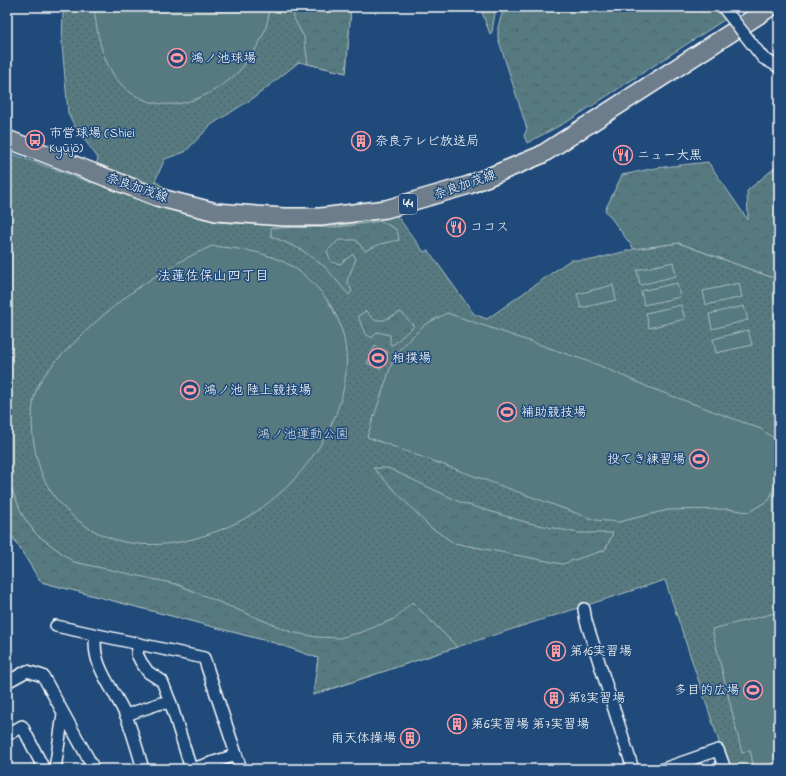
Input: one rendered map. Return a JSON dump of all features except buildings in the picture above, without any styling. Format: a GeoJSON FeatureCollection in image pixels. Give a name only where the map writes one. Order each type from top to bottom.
{"type":"FeatureCollection","features":[{"type":"Feature","properties":{"kind":"main road","name":"奈良加茂線"},"geometry":{"type":"LineString","coordinates":[[7,139],[157,197],[216,212],[284,217],[321,217],[386,209],[469,185],[541,156],[771,7]]}},
{"type":"Feature","properties":{"kind":"street"},"geometry":{"type":"LineString","coordinates":[[723,7],[763,58],[779,67]]}},
{"type":"Feature","properties":{"kind":"street"},"geometry":{"type":"LineString","coordinates":[[584,610],[586,621],[633,769]]}},
{"type":"Feature","properties":{"kind":"street"},"geometry":{"type":"LineString","coordinates":[[56,626],[204,658],[241,769]]}},
{"type":"Feature","properties":{"kind":"street"},"geometry":{"type":"LineString","coordinates":[[96,635],[94,645],[98,662],[126,715],[143,769]]}},
{"type":"Feature","properties":{"kind":"street"},"geometry":{"type":"LineString","coordinates":[[140,644],[137,654],[140,662],[146,670],[162,681],[192,769],[236,755]]}},
{"type":"Feature","properties":{"kind":"street"},"geometry":{"type":"LineString","coordinates":[[7,682],[27,671],[43,676],[94,769]]}},
{"type":"Feature","properties":{"kind":"street"},"geometry":{"type":"LineString","coordinates":[[126,715],[161,703],[171,704]]}},
{"type":"Feature","properties":{"kind":"street"},"geometry":{"type":"LineString","coordinates":[[55,769],[63,714]]}},
{"type":"Feature","properties":{"kind":"street"},"geometry":{"type":"LineString","coordinates":[[7,735],[22,726],[44,769]]}},
{"type":"Feature","properties":{"kind":"street"},"geometry":{"type":"LineString","coordinates":[[663,769],[680,766],[718,750],[725,769]]}},
{"type":"Feature","properties":{"kind":"green space","name":"鴻ノ池運動公園"},"geometry":{"type":"Polygon","coordinates":[[[63,7],[351,7],[346,73],[299,62],[255,97],[211,125],[185,152],[165,159],[155,181],[214,222],[273,225],[341,225],[397,216],[424,252],[428,250],[474,314],[487,319],[570,260],[592,260],[634,249],[679,243],[779,280],[779,769],[728,769],[665,580],[313,695],[318,658],[275,643],[41,582],[7,528],[7,152],[92,183],[98,158],[75,127],[68,113],[62,44],[63,7]]]}},
{"type":"Feature","properties":{"kind":"green space","name":"鴻ノ池球場"},"geometry":{"type":"Polygon","coordinates":[[[94,7],[269,7],[269,15],[266,29],[252,54],[238,72],[227,82],[208,94],[187,102],[159,104],[146,101],[134,95],[114,76],[102,49],[94,7]]]}},
{"type":"Feature","properties":{"kind":"green space"},"geometry":{"type":"Polygon","coordinates":[[[293,7],[351,7],[346,73],[308,64],[304,37],[294,19],[293,7]]]}},
{"type":"Feature","properties":{"kind":"green space"},"geometry":{"type":"Polygon","coordinates":[[[480,7],[496,7],[492,32],[490,34],[480,7]]]}},
{"type":"Feature","properties":{"kind":"green space"},"geometry":{"type":"Polygon","coordinates":[[[504,7],[719,7],[727,18],[570,120],[527,143],[524,136],[527,129],[498,38],[498,27],[504,7]]]}},
{"type":"Feature","properties":{"kind":"green space"},"geometry":{"type":"Polygon","coordinates":[[[708,162],[748,220],[747,191],[779,164],[779,280],[679,243],[634,249],[605,210],[622,175],[655,168],[708,162]]]}},
{"type":"Feature","properties":{"kind":"green space"},"geometry":{"type":"Polygon","coordinates":[[[381,221],[397,230],[399,240],[380,244],[365,251],[356,240],[339,240],[327,251],[331,262],[340,264],[353,254],[356,259],[347,281],[352,291],[349,295],[325,267],[300,249],[271,236],[271,228],[338,227],[381,221]]]}},
{"type":"Feature","properties":{"kind":"green space","name":"鴻ノ池 陸上競技場"},"geometry":{"type":"Polygon","coordinates":[[[212,246],[250,251],[280,260],[303,274],[316,286],[327,300],[342,331],[346,363],[342,396],[330,428],[312,458],[289,484],[263,507],[236,523],[207,535],[192,539],[147,545],[116,540],[94,531],[74,518],[58,501],[45,481],[34,446],[32,419],[35,394],[42,378],[50,368],[88,329],[104,315],[155,276],[192,255],[212,246]]]}},
{"type":"Feature","properties":{"kind":"green space"},"geometry":{"type":"Polygon","coordinates":[[[673,262],[676,276],[640,285],[637,270],[673,262]]]}},
{"type":"Feature","properties":{"kind":"green space"},"geometry":{"type":"Polygon","coordinates":[[[677,283],[680,297],[644,305],[641,291],[677,283]]]}},
{"type":"Feature","properties":{"kind":"green space"},"geometry":{"type":"Polygon","coordinates":[[[739,283],[742,297],[706,305],[703,291],[739,283]]]}},
{"type":"Feature","properties":{"kind":"green space"},"geometry":{"type":"Polygon","coordinates":[[[613,285],[616,300],[581,308],[577,294],[613,285]]]}},
{"type":"Feature","properties":{"kind":"green space"},"geometry":{"type":"Polygon","coordinates":[[[681,305],[685,319],[649,328],[646,313],[681,305]]]}},
{"type":"Feature","properties":{"kind":"green space"},"geometry":{"type":"Polygon","coordinates":[[[744,306],[748,320],[712,329],[709,314],[744,306]]]}},
{"type":"Feature","properties":{"kind":"green space"},"geometry":{"type":"Polygon","coordinates":[[[366,311],[374,320],[384,320],[401,312],[414,326],[393,345],[390,344],[390,335],[377,332],[372,338],[365,334],[358,316],[366,311]]]}},
{"type":"Feature","properties":{"kind":"green space","name":"補助競技場"},"geometry":{"type":"Polygon","coordinates":[[[447,313],[596,364],[648,387],[761,429],[779,442],[779,476],[769,500],[749,512],[728,509],[668,510],[619,522],[595,520],[367,437],[395,354],[424,325],[447,313]]]}},
{"type":"Feature","properties":{"kind":"green space"},"geometry":{"type":"Polygon","coordinates":[[[779,321],[779,336],[776,337],[773,323],[779,321]]]}},
{"type":"Feature","properties":{"kind":"green space"},"geometry":{"type":"Polygon","coordinates":[[[748,330],[752,345],[716,353],[713,339],[748,330]]]}},
{"type":"Feature","properties":{"kind":"green space","name":"相撲場"},"geometry":{"type":"Polygon","coordinates":[[[375,346],[388,352],[380,369],[367,363],[375,346]]]}},
{"type":"Feature","properties":{"kind":"green space"},"geometry":{"type":"Polygon","coordinates":[[[373,468],[388,468],[462,503],[529,523],[578,533],[613,533],[605,550],[562,564],[454,543],[430,527],[373,468]]]}},
{"type":"Feature","properties":{"kind":"green space"},"geometry":{"type":"Polygon","coordinates":[[[7,478],[23,516],[36,534],[74,562],[176,584],[291,632],[316,637],[339,638],[362,632],[394,619],[412,602],[457,647],[313,695],[318,658],[275,643],[41,582],[7,528],[7,478]]]}},
{"type":"Feature","properties":{"kind":"green space","name":"多目的広場"},"geometry":{"type":"Polygon","coordinates":[[[779,612],[779,769],[754,769],[750,750],[742,753],[712,629],[779,612]]]}},
{"type":"Feature","properties":{"kind":"place","name":"鴻ノ池球場"},"geometry":{"type":"Point","coordinates":[177,58]}},
{"type":"Feature","properties":{"kind":"place","name":"市営球場 (Shiei Kyūjō)"},"geometry":{"type":"Point","coordinates":[35,140]}},
{"type":"Feature","properties":{"kind":"place","name":"奈良テレビ放送局"},"geometry":{"type":"Point","coordinates":[361,141]}},
{"type":"Feature","properties":{"kind":"place","name":"ニュー大黒"},"geometry":{"type":"Point","coordinates":[623,155]}},
{"type":"Feature","properties":{"kind":"place","name":"ココス"},"geometry":{"type":"Point","coordinates":[456,227]}},
{"type":"Feature","properties":{"kind":"place","name":"相撲場"},"geometry":{"type":"Point","coordinates":[378,358]}},
{"type":"Feature","properties":{"kind":"place","name":"鴻ノ池 陸上競技場"},"geometry":{"type":"Point","coordinates":[190,390]}},
{"type":"Feature","properties":{"kind":"place","name":"補助競技場"},"geometry":{"type":"Point","coordinates":[507,412]}},
{"type":"Feature","properties":{"kind":"place","name":"投てき練習場"},"geometry":{"type":"Point","coordinates":[699,459]}},
{"type":"Feature","properties":{"kind":"place","name":"第16実習場"},"geometry":{"type":"Point","coordinates":[556,651]}},
{"type":"Feature","properties":{"kind":"place","name":"多目的広場"},"geometry":{"type":"Point","coordinates":[753,690]}},
{"type":"Feature","properties":{"kind":"place","name":"第8実習場"},"geometry":{"type":"Point","coordinates":[554,698]}},
{"type":"Feature","properties":{"kind":"place","name":"第6実習場 第7実習場"},"geometry":{"type":"Point","coordinates":[457,724]}},
{"type":"Feature","properties":{"kind":"place","name":"雨天体操場"},"geometry":{"type":"Point","coordinates":[410,738]}},
{"type":"Feature","properties":{"kind":"district","name":"法蓮佐保山四丁目"},"geometry":{"type":"Point","coordinates":[213,276]}}]}
